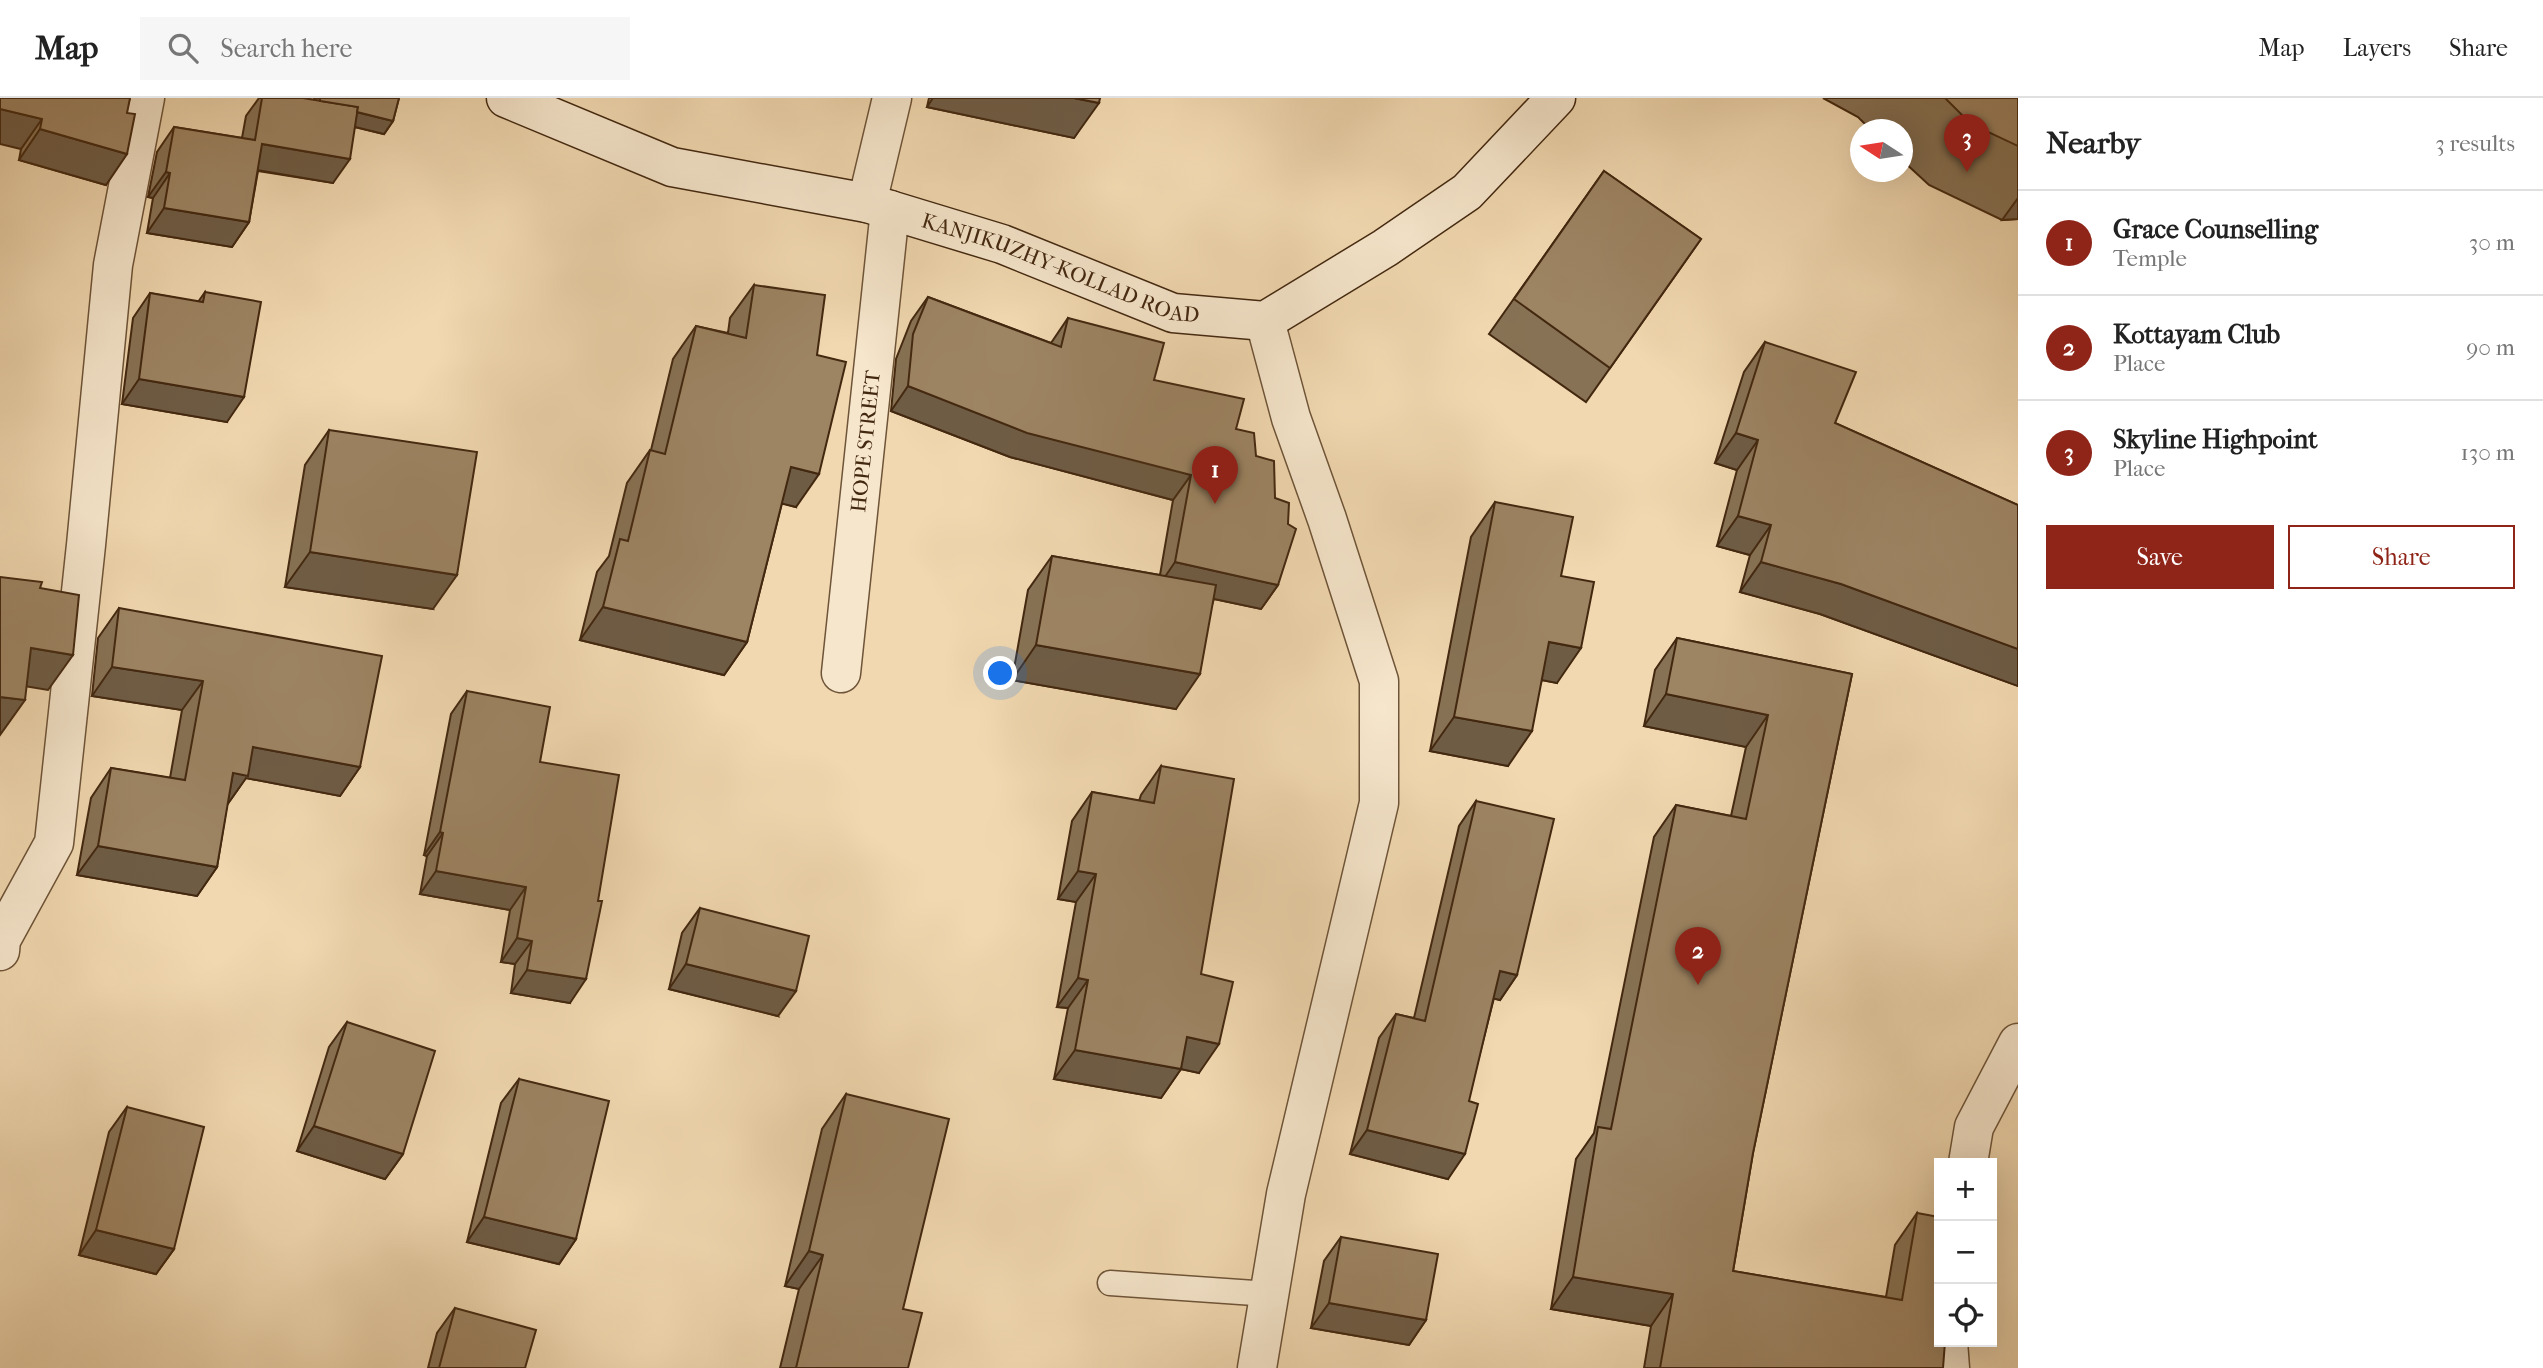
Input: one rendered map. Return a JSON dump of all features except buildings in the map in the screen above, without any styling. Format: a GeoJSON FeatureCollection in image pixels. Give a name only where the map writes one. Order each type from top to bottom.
{"type":"FeatureCollection","features":[{"type":"Feature","properties":{"kind":"street"},"geometry":{"type":"LineString","coordinates":[[0,944],[54,843],[113,265],[145,98]]}},
{"type":"Feature","properties":{"kind":"street","name":"KANJIKUZHY-KOLLAD ROAD"},"geometry":{"type":"LineString","coordinates":[[506,98],[672,167],[878,207],[1002,244],[1173,313],[1265,321]]}},
{"type":"Feature","properties":{"kind":"street","name":"HOPE STREET"},"geometry":{"type":"LineString","coordinates":[[841,673],[878,207],[892,98]]}},
{"type":"Feature","properties":{"kind":"street"},"geometry":{"type":"LineString","coordinates":[[1257,1368],[1286,1194],[1379,803],[1379,681],[1291,418],[1265,321],[1385,248],[1467,192],[1556,98]]}},
{"type":"Feature","properties":{"kind":"street"},"geometry":{"type":"LineString","coordinates":[[1969,1158],[1974,1127],[2018,1043]]}},
{"type":"Feature","properties":{"kind":"street"},"geometry":{"type":"LineString","coordinates":[[1948,1347],[1950,1368]]}},
{"type":"Feature","properties":{"kind":"lane"},"geometry":{"type":"LineString","coordinates":[[1110,1283],[1269,1294]]}},
{"type":"Feature","properties":{"kind":"place","name":"Skyline Highpoint"},"geometry":{"type":"Point","coordinates":[1967,172]}},
{"type":"Feature","properties":{"kind":"place","name":"Grace Counselling"},"geometry":{"type":"Point","coordinates":[1215,504]}},
{"type":"Feature","properties":{"kind":"place","name":"Kottayam Club"},"geometry":{"type":"Point","coordinates":[1698,985]}}]}
